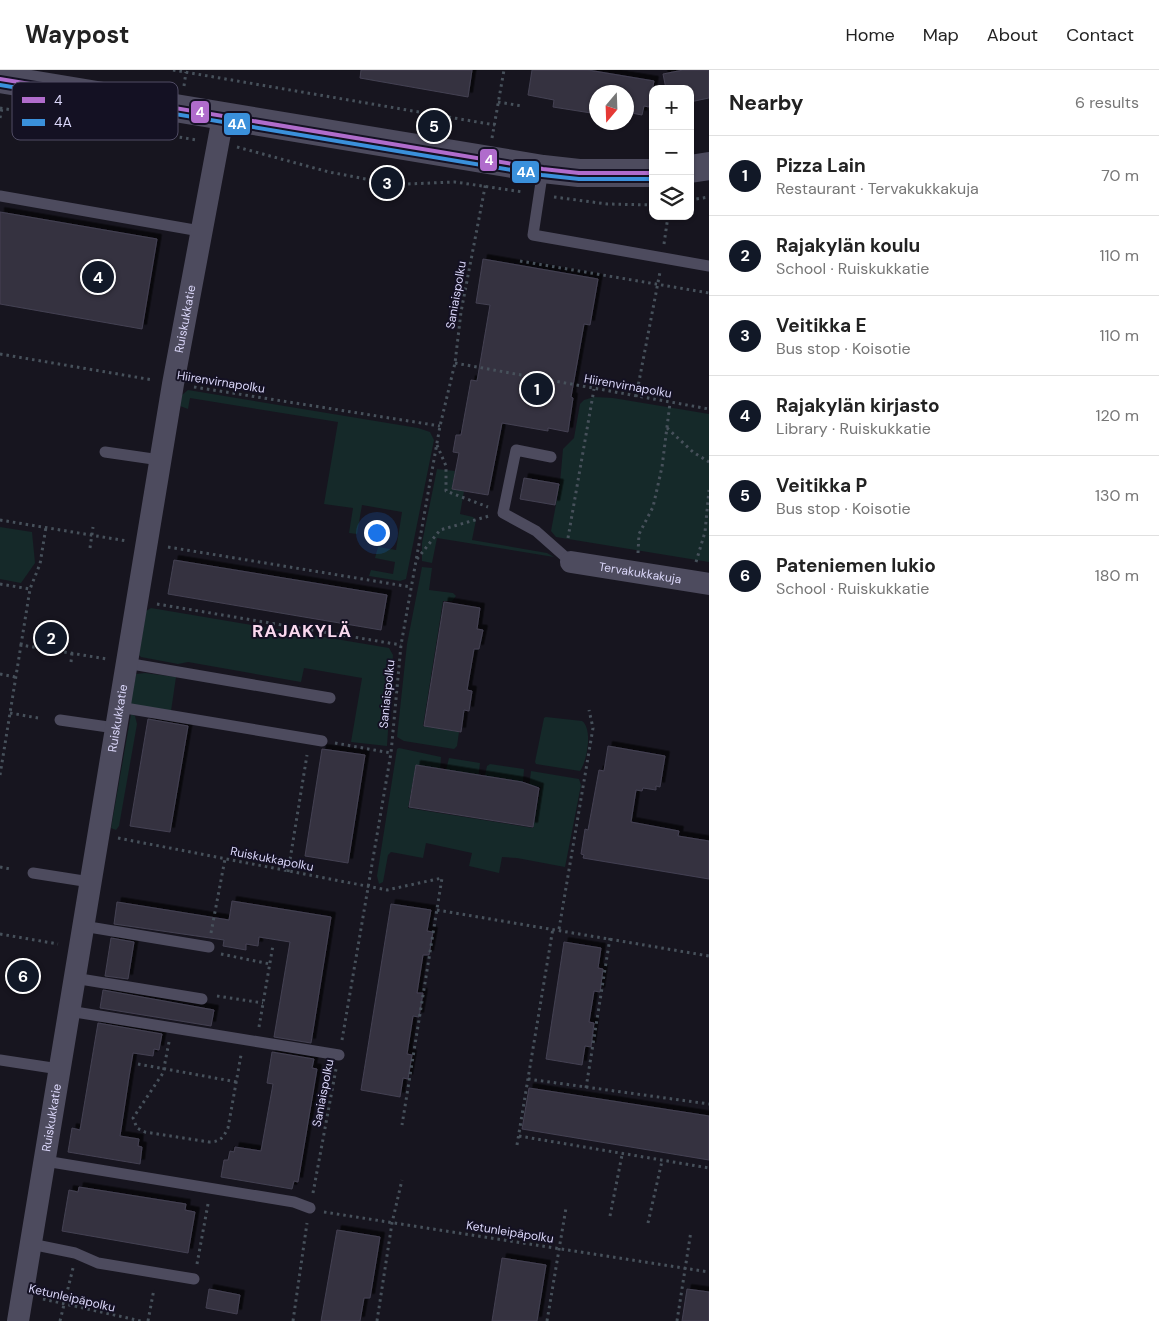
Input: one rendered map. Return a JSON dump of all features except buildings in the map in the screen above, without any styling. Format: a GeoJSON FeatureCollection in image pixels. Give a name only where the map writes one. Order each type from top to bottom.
{"type":"FeatureCollection","features":[{"type":"Feature","properties":{"kind":"street"},"geometry":{"type":"LineString","coordinates":[[0,79],[18,82]]}},
{"type":"Feature","properties":{"kind":"street"},"geometry":{"type":"LineString","coordinates":[[178,109],[223,117],[487,174],[541,182],[598,174],[649,173]]}},
{"type":"Feature","properties":{"kind":"street","name":"Ruiskukkatie"},"geometry":{"type":"LineString","coordinates":[[18,1321],[117,718],[119,662],[136,601],[139,543],[160,460],[200,231],[223,117]]}},
{"type":"Feature","properties":{"kind":"street"},"geometry":{"type":"LineString","coordinates":[[694,168],[709,166]]}},
{"type":"Feature","properties":{"kind":"street","name":"Tervakukkakuja"},"geometry":{"type":"LineString","coordinates":[[569,553],[705,575]]}},
{"type":"Feature","properties":{"kind":"lane"},"geometry":{"type":"LineString","coordinates":[[541,182],[533,236],[709,266]]}},
{"type":"Feature","properties":{"kind":"lane"},"geometry":{"type":"LineString","coordinates":[[0,196],[200,231]]}},
{"type":"Feature","properties":{"kind":"lane"},"geometry":{"type":"LineString","coordinates":[[551,457],[516,450],[503,513],[536,531],[569,553]]}},
{"type":"Feature","properties":{"kind":"lane"},"geometry":{"type":"LineString","coordinates":[[105,452],[160,460]]}},
{"type":"Feature","properties":{"kind":"lane"},"geometry":{"type":"LineString","coordinates":[[119,662],[330,698]]}},
{"type":"Feature","properties":{"kind":"lane"},"geometry":{"type":"LineString","coordinates":[[60,720],[117,718],[322,741]]}},
{"type":"Feature","properties":{"kind":"lane"},"geometry":{"type":"LineString","coordinates":[[33,872],[90,882]]}},
{"type":"Feature","properties":{"kind":"lane"},"geometry":{"type":"LineString","coordinates":[[83,926],[209,947]]}},
{"type":"Feature","properties":{"kind":"lane"},"geometry":{"type":"LineString","coordinates":[[74,978],[202,999]]}},
{"type":"Feature","properties":{"kind":"lane"},"geometry":{"type":"LineString","coordinates":[[68,1011],[339,1056]]}},
{"type":"Feature","properties":{"kind":"lane"},"geometry":{"type":"LineString","coordinates":[[0,1060],[59,1069]]}},
{"type":"Feature","properties":{"kind":"lane"},"geometry":{"type":"LineString","coordinates":[[45,1161],[294,1202],[310,1208]]}},
{"type":"Feature","properties":{"kind":"lane"},"geometry":{"type":"LineString","coordinates":[[31,1244],[76,1253],[98,1263],[194,1279]]}},
{"type":"Feature","properties":{"kind":"path"},"geometry":{"type":"LineString","coordinates":[[173,70],[494,125]]}},
{"type":"Feature","properties":{"kind":"path","name":"Saniaispolku"},"geometry":{"type":"LineString","coordinates":[[293,1321],[310,1208],[370,887],[391,753],[401,645],[440,426],[455,363],[461,312],[504,70]]}},
{"type":"Feature","properties":{"kind":"path"},"geometry":{"type":"LineString","coordinates":[[498,102],[522,106]]}},
{"type":"Feature","properties":{"kind":"path"},"geometry":{"type":"LineString","coordinates":[[0,118],[1,108]]}},
{"type":"Feature","properties":{"kind":"path"},"geometry":{"type":"LineString","coordinates":[[178,137],[217,143],[329,172],[388,183],[455,182],[487,174],[541,182],[607,204],[649,205]]}},
{"type":"Feature","properties":{"kind":"path"},"geometry":{"type":"LineString","coordinates":[[694,199],[709,197]]}},
{"type":"Feature","properties":{"kind":"path"},"geometry":{"type":"LineString","coordinates":[[636,397],[658,284],[667,220]]}},
{"type":"Feature","properties":{"kind":"path"},"geometry":{"type":"LineString","coordinates":[[520,261],[709,293]]}},
{"type":"Feature","properties":{"kind":"path","name":"Hiirenvirnapolku"},"geometry":{"type":"LineString","coordinates":[[0,354],[173,384],[440,426]]}},
{"type":"Feature","properties":{"kind":"path","name":"Hiirenvirnapolku"},"geometry":{"type":"LineString","coordinates":[[455,363],[709,409]]}},
{"type":"Feature","properties":{"kind":"path"},"geometry":{"type":"LineString","coordinates":[[569,553],[594,389]]}},
{"type":"Feature","properties":{"kind":"path"},"geometry":{"type":"LineString","coordinates":[[629,554],[638,556],[639,534],[653,507],[670,402]]}},
{"type":"Feature","properties":{"kind":"path"},"geometry":{"type":"LineString","coordinates":[[667,428],[692,452],[709,462]]}},
{"type":"Feature","properties":{"kind":"path"},"geometry":{"type":"LineString","coordinates":[[437,444],[446,466],[446,492],[503,513]]}},
{"type":"Feature","properties":{"kind":"path"},"geometry":{"type":"LineString","coordinates":[[705,575],[695,565],[705,532],[709,490]]}},
{"type":"Feature","properties":{"kind":"path"},"geometry":{"type":"LineString","coordinates":[[416,560],[440,530],[503,513]]}},
{"type":"Feature","properties":{"kind":"path"},"geometry":{"type":"LineString","coordinates":[[0,520],[411,587]]}},
{"type":"Feature","properties":{"kind":"path"},"geometry":{"type":"LineString","coordinates":[[90,548],[93,527]]}},
{"type":"Feature","properties":{"kind":"path"},"geometry":{"type":"LineString","coordinates":[[0,775],[30,589],[40,564],[46,528]]}},
{"type":"Feature","properties":{"kind":"path"},"geometry":{"type":"LineString","coordinates":[[0,584],[30,589]]}},
{"type":"Feature","properties":{"kind":"path"},"geometry":{"type":"LineString","coordinates":[[136,601],[401,645]]}},
{"type":"Feature","properties":{"kind":"path"},"geometry":{"type":"LineString","coordinates":[[21,645],[119,662]]}},
{"type":"Feature","properties":{"kind":"path"},"geometry":{"type":"LineString","coordinates":[[70,662],[72,653]]}},
{"type":"Feature","properties":{"kind":"path"},"geometry":{"type":"LineString","coordinates":[[0,674],[15,677]]}},
{"type":"Feature","properties":{"kind":"path"},"geometry":{"type":"LineString","coordinates":[[559,929],[593,728],[589,710]]}},
{"type":"Feature","properties":{"kind":"path"},"geometry":{"type":"LineString","coordinates":[[10,712],[38,718]]}},
{"type":"Feature","properties":{"kind":"path"},"geometry":{"type":"LineString","coordinates":[[288,872],[310,739]]}},
{"type":"Feature","properties":{"kind":"path"},"geometry":{"type":"LineString","coordinates":[[322,741],[391,753]]}},
{"type":"Feature","properties":{"kind":"path","name":"Ruiskukkapolku"},"geometry":{"type":"LineString","coordinates":[[98,834],[387,890],[442,878],[437,910]]}},
{"type":"Feature","properties":{"kind":"path"},"geometry":{"type":"LineString","coordinates":[[225,859],[209,947],[222,954],[270,964]]}},
{"type":"Feature","properties":{"kind":"path"},"geometry":{"type":"LineString","coordinates":[[0,867],[11,868]]}},
{"type":"Feature","properties":{"kind":"path"},"geometry":{"type":"LineString","coordinates":[[402,1125],[437,910],[559,929],[709,956]]}},
{"type":"Feature","properties":{"kind":"path"},"geometry":{"type":"LineString","coordinates":[[517,1145],[552,928]]}},
{"type":"Feature","properties":{"kind":"path"},"geometry":{"type":"LineString","coordinates":[[0,934],[64,945]]}},
{"type":"Feature","properties":{"kind":"path"},"geometry":{"type":"LineString","coordinates":[[586,1088],[610,938]]}},
{"type":"Feature","properties":{"kind":"path"},"geometry":{"type":"LineString","coordinates":[[256,1042],[273,946]]}},
{"type":"Feature","properties":{"kind":"path"},"geometry":{"type":"LineString","coordinates":[[202,999],[212,995],[263,1003]]}},
{"type":"Feature","properties":{"kind":"path"},"geometry":{"type":"LineString","coordinates":[[171,1028],[163,1074],[134,1118],[136,1128],[145,1132],[218,1142],[228,1128],[244,1040]]}},
{"type":"Feature","properties":{"kind":"path"},"geometry":{"type":"LineString","coordinates":[[138,1064],[237,1082]]}},
{"type":"Feature","properties":{"kind":"path"},"geometry":{"type":"LineString","coordinates":[[528,1079],[709,1104]]}},
{"type":"Feature","properties":{"kind":"path"},"geometry":{"type":"LineString","coordinates":[[518,1136],[622,1155],[709,1168]]}},
{"type":"Feature","properties":{"kind":"path"},"geometry":{"type":"LineString","coordinates":[[610,1216],[622,1155]]}},
{"type":"Feature","properties":{"kind":"path"},"geometry":{"type":"LineString","coordinates":[[648,1223],[662,1161]]}},
{"type":"Feature","properties":{"kind":"path"},"geometry":{"type":"LineString","coordinates":[[377,1321],[392,1223],[402,1180]]}},
{"type":"Feature","properties":{"kind":"path"},"geometry":{"type":"LineString","coordinates":[[194,1279],[210,1188]]}},
{"type":"Feature","properties":{"kind":"path","name":"Ketunleipäpolku"},"geometry":{"type":"LineString","coordinates":[[310,1208],[392,1223],[709,1272]]}},
{"type":"Feature","properties":{"kind":"path"},"geometry":{"type":"LineString","coordinates":[[547,1321],[566,1208]]}},
{"type":"Feature","properties":{"kind":"path"},"geometry":{"type":"LineString","coordinates":[[677,1321],[691,1231]]}},
{"type":"Feature","properties":{"kind":"path"},"geometry":{"type":"LineString","coordinates":[[60,1321],[76,1253]]}},
{"type":"Feature","properties":{"kind":"path"},"geometry":{"type":"LineString","coordinates":[[148,1321],[157,1273]]}},
{"type":"Feature","properties":{"kind":"path","name":"Ketunleipäpolku"},"geometry":{"type":"LineString","coordinates":[[22,1295],[64,1302],[112,1316],[140,1321]]}},
{"type":"Feature","properties":{"kind":"green space"},"geometry":{"type":"Polygon","coordinates":[[[188,390],[418,428],[430,432],[434,440],[406,579],[400,581],[369,576],[371,570],[393,574],[395,562],[375,558],[378,547],[396,550],[402,512],[362,505],[357,534],[349,533],[353,508],[324,504],[338,422],[190,398],[188,409],[180,406],[182,395],[188,390]]]}},
{"type":"Feature","properties":{"kind":"green space"},"geometry":{"type":"Polygon","coordinates":[[[594,397],[613,398],[709,414],[709,562],[556,537],[551,531],[560,483],[563,449],[574,438],[580,404],[584,400],[594,397]]]}},
{"type":"Feature","properties":{"kind":"green space"},"geometry":{"type":"Polygon","coordinates":[[[437,469],[455,471],[452,489],[464,491],[460,514],[473,517],[476,520],[472,540],[547,553],[554,557],[437,538],[432,563],[422,561],[422,543],[437,469]]]}},
{"type":"Feature","properties":{"kind":"green space"},"geometry":{"type":"Polygon","coordinates":[[[0,527],[32,532],[35,563],[21,583],[0,579],[0,527]]]}},
{"type":"Feature","properties":{"kind":"green space"},"geometry":{"type":"Polygon","coordinates":[[[422,567],[432,568],[429,590],[453,593],[456,596],[452,601],[443,601],[423,726],[459,732],[457,746],[454,749],[404,741],[397,737],[407,644],[422,567]]]}},
{"type":"Feature","properties":{"kind":"green space"},"geometry":{"type":"Polygon","coordinates":[[[151,608],[389,648],[393,655],[387,746],[351,742],[362,678],[304,668],[301,682],[188,662],[178,664],[141,657],[139,655],[146,611],[151,608]]]}},
{"type":"Feature","properties":{"kind":"green space"},"geometry":{"type":"Polygon","coordinates":[[[145,673],[176,677],[171,711],[130,704],[136,674],[145,673]]]}},
{"type":"Feature","properties":{"kind":"green space"},"geometry":{"type":"Polygon","coordinates":[[[131,714],[135,716],[137,724],[119,826],[116,830],[111,828],[131,714]]]}},
{"type":"Feature","properties":{"kind":"green space"},"geometry":{"type":"Polygon","coordinates":[[[544,718],[582,721],[585,725],[588,745],[585,760],[580,771],[536,764],[544,718]]]}},
{"type":"Feature","properties":{"kind":"green space"},"geometry":{"type":"Polygon","coordinates":[[[397,749],[441,757],[440,770],[430,772],[430,767],[416,765],[408,808],[533,828],[541,787],[532,786],[529,788],[531,771],[579,779],[581,785],[565,867],[502,857],[499,873],[469,866],[472,853],[426,843],[423,858],[391,852],[388,855],[383,882],[379,884],[377,876],[397,749]]]}},
{"type":"Feature","properties":{"kind":"green space"},"geometry":{"type":"Polygon","coordinates":[[[449,758],[480,763],[478,779],[475,779],[475,774],[448,770],[447,774],[445,774],[449,758]]]}},
{"type":"Feature","properties":{"kind":"green space"},"geometry":{"type":"Polygon","coordinates":[[[490,764],[524,769],[523,782],[495,777],[493,782],[484,780],[487,766],[490,764]]]}},
{"type":"Feature","properties":{"kind":"transit line","name":"4"},"geometry":{"type":"LineString","coordinates":[[0,79],[18,82]]}},
{"type":"Feature","properties":{"kind":"transit line","name":"4A"},"geometry":{"type":"LineString","coordinates":[[0,85],[12,87]]}},
{"type":"Feature","properties":{"kind":"transit line","name":"4"},"geometry":{"type":"LineString","coordinates":[[178,109],[543,169],[579,173],[649,173]]}},
{"type":"Feature","properties":{"kind":"transit line","name":"4A"},"geometry":{"type":"LineString","coordinates":[[178,115],[542,175],[579,179],[649,179]]}},
{"type":"Feature","properties":{"kind":"place","name":"Veitikka P"},"geometry":{"type":"Point","coordinates":[434,126]}},
{"type":"Feature","properties":{"kind":"place","name":"Veitikka E"},"geometry":{"type":"Point","coordinates":[387,183]}},
{"type":"Feature","properties":{"kind":"place","name":"Rajakylän kirjasto"},"geometry":{"type":"Point","coordinates":[98,277]}},
{"type":"Feature","properties":{"kind":"place","name":"Pizza Lain"},"geometry":{"type":"Point","coordinates":[537,389]}},
{"type":"Feature","properties":{"kind":"place","name":"Rajakylän koulu"},"geometry":{"type":"Point","coordinates":[51,638]}},
{"type":"Feature","properties":{"kind":"place","name":"Pateniemen lukio"},"geometry":{"type":"Point","coordinates":[23,976]}},
{"type":"Feature","properties":{"kind":"district","name":"RAJAKYLÄ"},"geometry":{"type":"Point","coordinates":[302,631]}}]}
